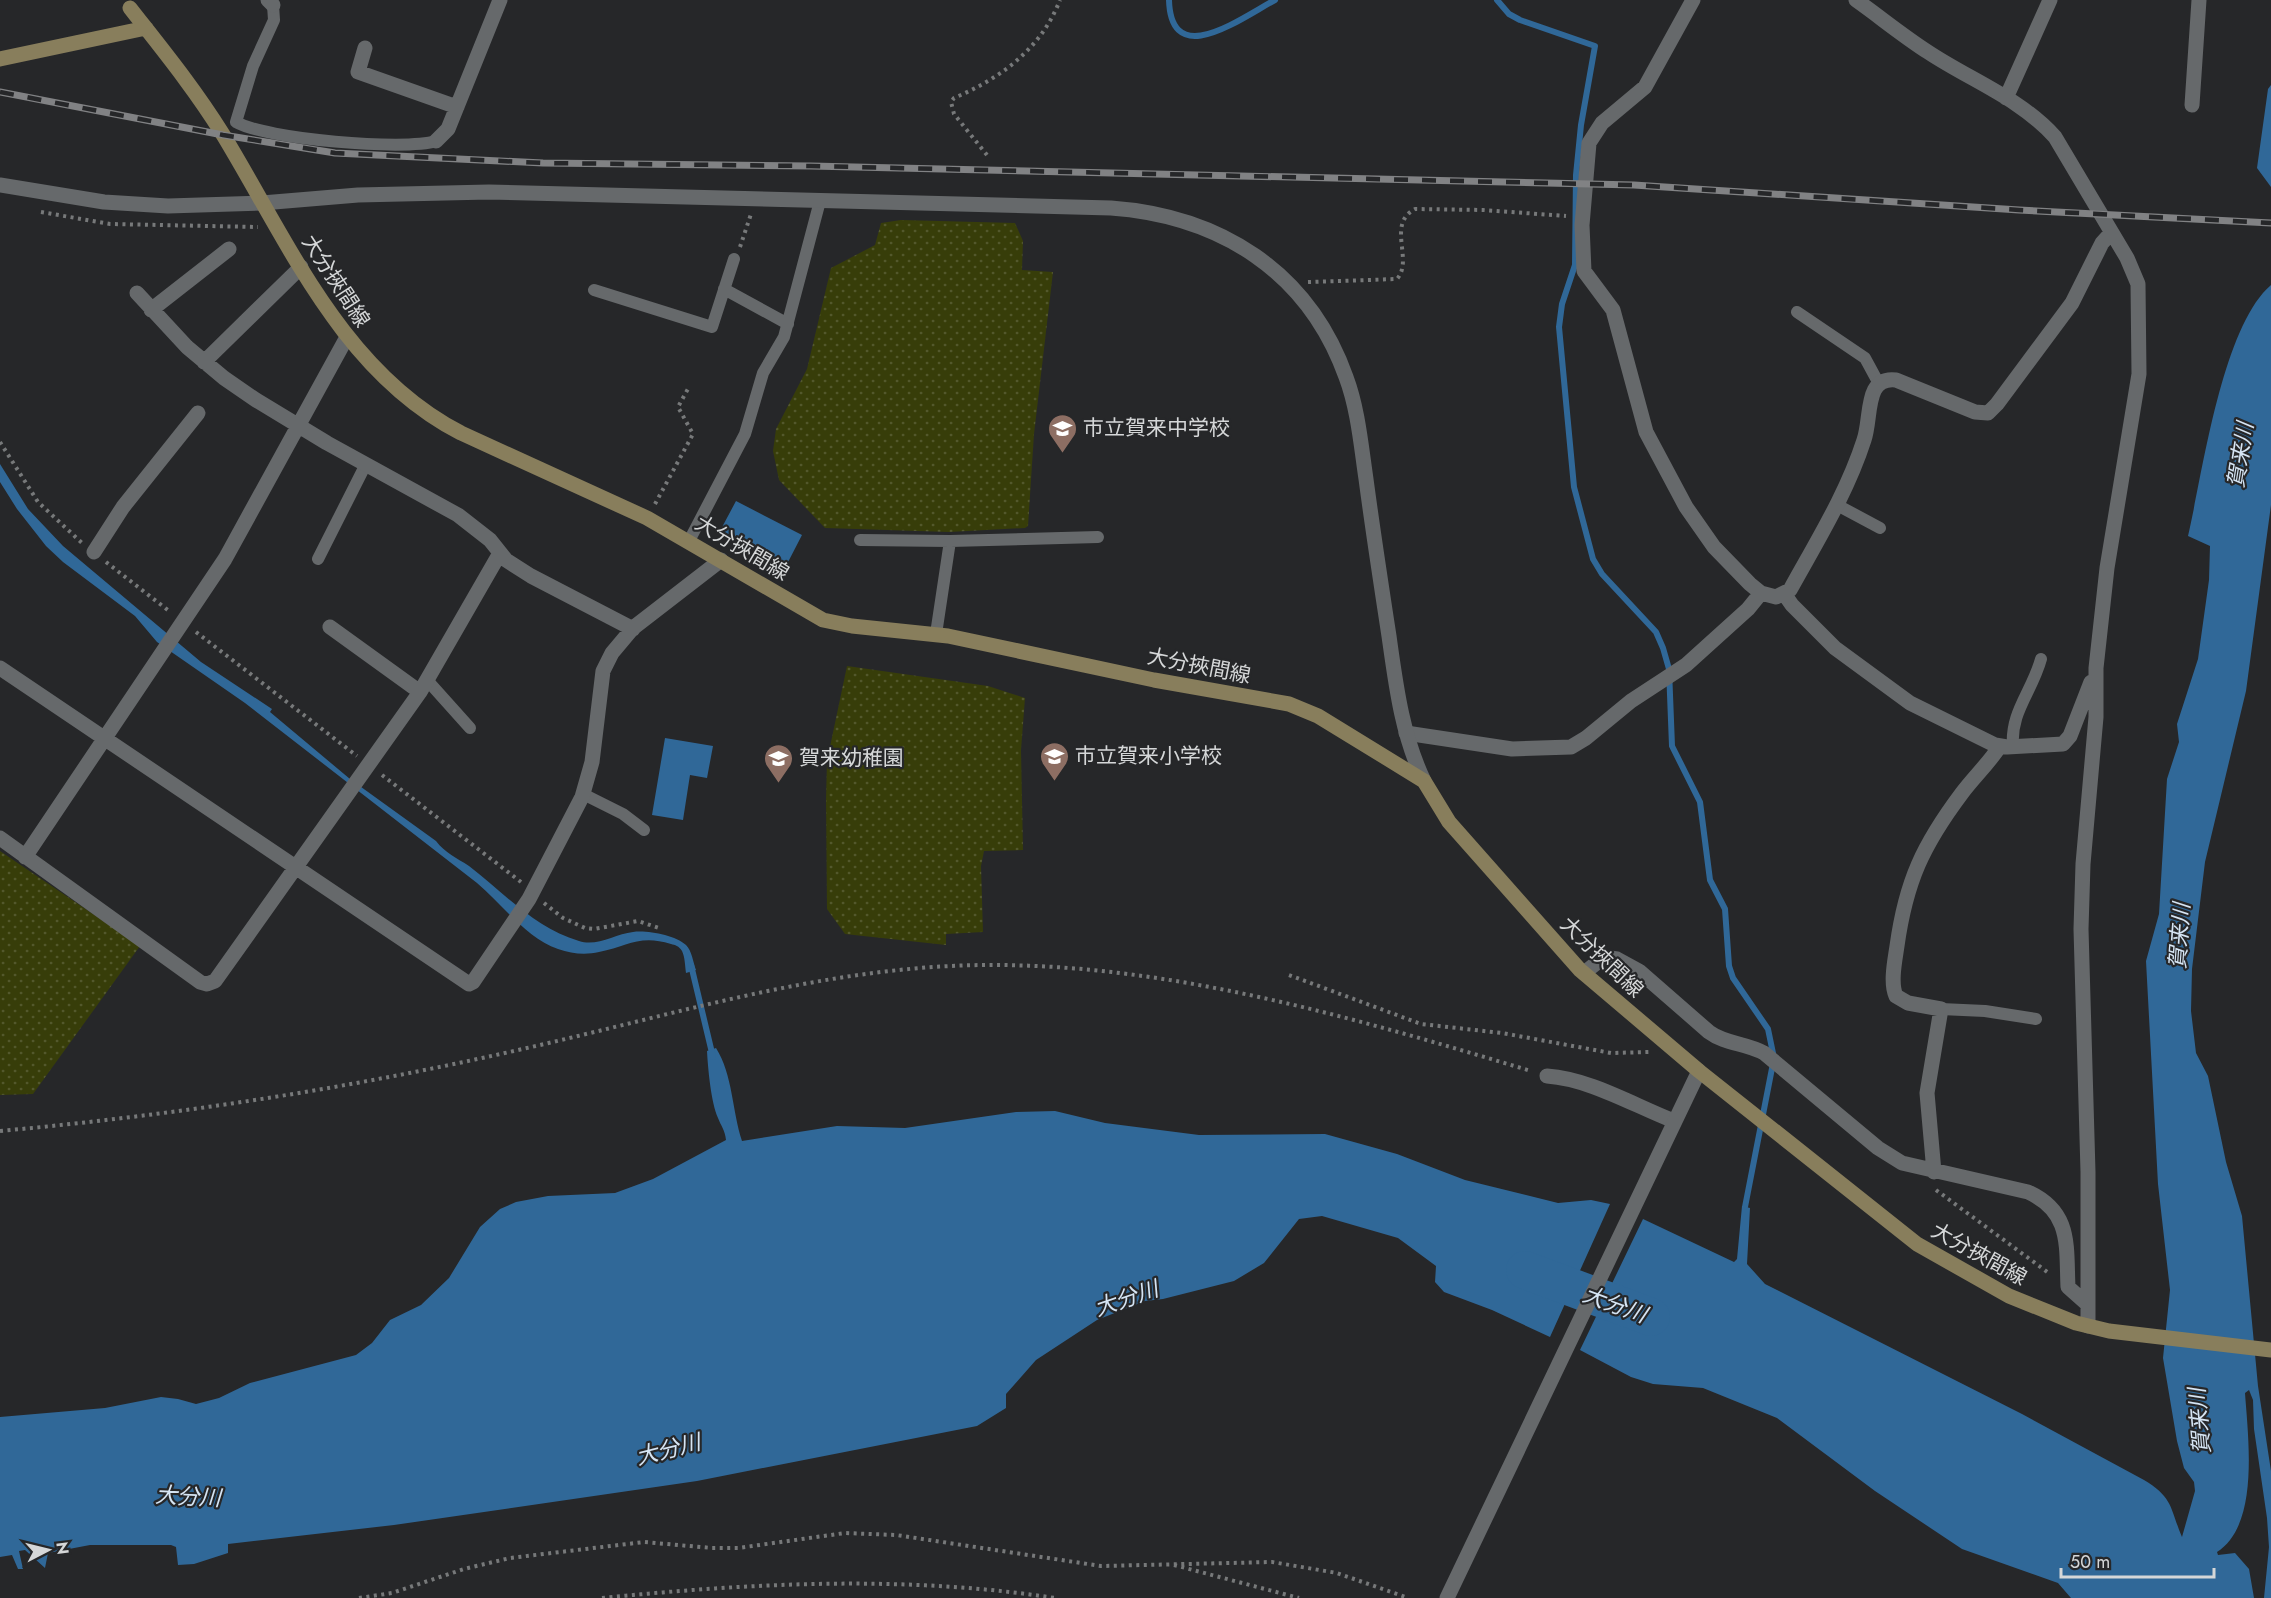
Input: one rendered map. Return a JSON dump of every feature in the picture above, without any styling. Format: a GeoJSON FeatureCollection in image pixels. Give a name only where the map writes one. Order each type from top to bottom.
{"type":"FeatureCollection","features":[{"type":"Feature","properties":{"kind":"main road","name":"大分挾間線"},"geometry":{"type":"LineString","coordinates":[[127,4],[205,106],[301,267],[347,338],[405,396],[446,426],[647,518],[823,620],[852,626],[936,634],[1154,680],[1289,704],[1331,722],[1424,781],[1437,806],[1455,829],[1555,944],[1584,973],[1699,1071],[1864,1205],[1917,1244],[2009,1296],[2088,1326],[2109,1331],[2271,1350]]}},
{"type":"Feature","properties":{"kind":"main road"},"geometry":{"type":"LineString","coordinates":[[0,58],[146,28]]}},
{"type":"Feature","properties":{"kind":"street"},"geometry":{"type":"LineString","coordinates":[[436,141],[448,129],[500,0]]}},
{"type":"Feature","properties":{"kind":"street"},"geometry":{"type":"LineString","coordinates":[[1694,0],[1645,87],[1602,123],[1592,136],[1586,151],[1582,219],[1584,271],[1613,309],[1651,444],[1701,531],[1761,593],[1773,597],[1785,595]]}},
{"type":"Feature","properties":{"kind":"street"},"geometry":{"type":"LineString","coordinates":[[1856,0],[1928,52],[2006,98],[2043,123],[2055,137],[2127,258],[2138,284],[2139,374],[2108,568],[2096,668],[2096,717],[2081,929],[2088,1172],[2089,1253],[2086,1303],[2088,1326]]}},
{"type":"Feature","properties":{"kind":"street"},"geometry":{"type":"LineString","coordinates":[[2006,98],[2050,0]]}},
{"type":"Feature","properties":{"kind":"street"},"geometry":{"type":"LineString","coordinates":[[2192,105],[2199,0]]}},
{"type":"Feature","properties":{"kind":"street"},"geometry":{"type":"LineString","coordinates":[[365,48],[358,72],[457,107]]}},
{"type":"Feature","properties":{"kind":"street"},"geometry":{"type":"LineString","coordinates":[[0,185],[121,204],[168,206],[262,203],[358,195],[489,192],[1111,208],[1146,211],[1209,228],[1237,243],[1275,271],[1292,288],[1322,328],[1347,378],[1360,439],[1396,692],[1406,733],[1424,781]]}},
{"type":"Feature","properties":{"kind":"street"},"geometry":{"type":"LineString","coordinates":[[1785,595],[1837,506],[1863,445],[1873,390],[1878,382],[1886,379],[1896,380],[1975,412],[1988,412],[1998,404],[2072,303],[2102,243],[2111,233]]}},
{"type":"Feature","properties":{"kind":"street"},"geometry":{"type":"LineString","coordinates":[[151,310],[229,249]]}},
{"type":"Feature","properties":{"kind":"street"},"geometry":{"type":"LineString","coordinates":[[204,362],[301,267]]}},
{"type":"Feature","properties":{"kind":"street"},"geometry":{"type":"LineString","coordinates":[[137,294],[204,362],[240,389],[299,426],[458,515],[490,540],[500,553],[531,576],[633,629]]}},
{"type":"Feature","properties":{"kind":"street"},"geometry":{"type":"LineString","coordinates":[[25,856],[246,525],[347,338]]}},
{"type":"Feature","properties":{"kind":"street"},"geometry":{"type":"LineString","coordinates":[[94,552],[128,500],[198,413]]}},
{"type":"Feature","properties":{"kind":"street"},"geometry":{"type":"LineString","coordinates":[[0,838],[200,982],[207,984],[218,978],[424,686],[500,553]]}},
{"type":"Feature","properties":{"kind":"street"},"geometry":{"type":"LineString","coordinates":[[0,668],[469,984],[473,982],[531,895],[582,794],[592,762],[603,671],[612,653],[633,629],[721,560]]}},
{"type":"Feature","properties":{"kind":"street"},"geometry":{"type":"LineString","coordinates":[[1406,733],[1512,749],[1571,747],[1631,701],[1686,665],[1748,609],[1761,593]]}},
{"type":"Feature","properties":{"kind":"street"},"geometry":{"type":"LineString","coordinates":[[1785,595],[1835,648],[1910,704],[1936,718],[2006,747],[2058,746],[2068,740],[2096,668]]}},
{"type":"Feature","properties":{"kind":"street"},"geometry":{"type":"LineString","coordinates":[[330,627],[424,686]]}},
{"type":"Feature","properties":{"kind":"street"},"geometry":{"type":"LineString","coordinates":[[1931,1177],[1927,1093],[1941,1009],[1908,1003],[1899,999],[1894,992],[1895,958],[1909,888],[1917,865],[1939,826],[2006,747]]}},
{"type":"Feature","properties":{"kind":"street"},"geometry":{"type":"LineString","coordinates":[[1584,973],[1604,957],[1631,966],[1716,1037],[1751,1045],[1764,1053],[1888,1155],[1902,1163],[1931,1177],[2028,1192],[2048,1203],[2060,1218],[2065,1233],[2068,1287],[2086,1303]]}},
{"type":"Feature","properties":{"kind":"street"},"geometry":{"type":"LineString","coordinates":[[1447,1598],[1699,1071]]}},
{"type":"Feature","properties":{"kind":"street"},"geometry":{"type":"LineString","coordinates":[[1547,1076],[1563,1077],[1590,1086],[1671,1127]]}},
{"type":"Feature","properties":{"kind":"lane"},"geometry":{"type":"LineString","coordinates":[[270,2],[274,20],[253,66],[237,122],[257,130],[307,138],[417,144],[436,141]]}},
{"type":"Feature","properties":{"kind":"lane"},"geometry":{"type":"LineString","coordinates":[[689,541],[745,434],[763,373],[789,324],[820,201]]}},
{"type":"Feature","properties":{"kind":"lane"},"geometry":{"type":"LineString","coordinates":[[594,290],[712,327],[734,259]]}},
{"type":"Feature","properties":{"kind":"lane"},"geometry":{"type":"LineString","coordinates":[[724,289],[789,324]]}},
{"type":"Feature","properties":{"kind":"lane"},"geometry":{"type":"LineString","coordinates":[[1797,312],[1865,358],[1878,382]]}},
{"type":"Feature","properties":{"kind":"lane"},"geometry":{"type":"LineString","coordinates":[[318,559],[366,464]]}},
{"type":"Feature","properties":{"kind":"lane"},"geometry":{"type":"LineString","coordinates":[[1837,506],[1880,528]]}},
{"type":"Feature","properties":{"kind":"lane"},"geometry":{"type":"LineString","coordinates":[[860,540],[950,542],[1098,537]]}},
{"type":"Feature","properties":{"kind":"lane"},"geometry":{"type":"LineString","coordinates":[[936,634],[950,542]]}},
{"type":"Feature","properties":{"kind":"lane"},"geometry":{"type":"LineString","coordinates":[[2006,747],[2015,714],[2035,681],[2041,659]]}},
{"type":"Feature","properties":{"kind":"lane"},"geometry":{"type":"LineString","coordinates":[[424,686],[470,728]]}},
{"type":"Feature","properties":{"kind":"lane"},"geometry":{"type":"LineString","coordinates":[[582,794],[623,814],[645,830]]}},
{"type":"Feature","properties":{"kind":"lane"},"geometry":{"type":"LineString","coordinates":[[1941,1009],[1985,1011],[2036,1019]]}},
{"type":"Feature","properties":{"kind":"path"},"geometry":{"type":"LineString","coordinates":[[987,155],[954,114],[951,102],[954,98],[985,85],[1040,39],[1050,26],[1060,0]]}},
{"type":"Feature","properties":{"kind":"path"},"geometry":{"type":"LineString","coordinates":[[1305,283],[1397,279],[1402,272],[1401,226],[1406,215],[1415,209],[1483,210],[1582,219]]}},
{"type":"Feature","properties":{"kind":"path"},"geometry":{"type":"LineString","coordinates":[[734,259],[737,257],[752,210]]}},
{"type":"Feature","properties":{"kind":"path"},"geometry":{"type":"LineString","coordinates":[[647,518],[693,434],[678,407],[689,387]]}},
{"type":"Feature","properties":{"kind":"path"},"geometry":{"type":"LineString","coordinates":[[0,442],[47,514],[365,770],[531,895],[563,918],[585,928],[594,929],[638,921],[662,929]]}},
{"type":"Feature","properties":{"kind":"path"},"geometry":{"type":"LineString","coordinates":[[0,1131],[222,1106],[342,1088],[521,1050],[640,1018],[819,979],[892,970],[982,965],[1044,965],[1206,986],[1384,1028],[1547,1076]]}},
{"type":"Feature","properties":{"kind":"path"},"geometry":{"type":"LineString","coordinates":[[1289,975],[1421,1024],[1490,1031],[1611,1053],[1649,1052]]}},
{"type":"Feature","properties":{"kind":"path"},"geometry":{"type":"LineString","coordinates":[[1931,1177],[2068,1287]]}},
{"type":"Feature","properties":{"kind":"path"},"geometry":{"type":"LineString","coordinates":[[359,1598],[392,1593],[464,1569],[510,1558],[644,1542],[738,1548],[845,1533],[896,1535],[1101,1566],[1272,1562],[1337,1573],[1408,1598]]}},
{"type":"Feature","properties":{"kind":"path"},"geometry":{"type":"LineString","coordinates":[[1168,1563],[1299,1598]]}},
{"type":"Feature","properties":{"kind":"path"},"geometry":{"type":"LineString","coordinates":[[602,1598],[707,1588],[856,1582],[1055,1598]]}},
{"type":"Feature","properties":{"kind":"green space"},"geometry":{"type":"Polygon","coordinates":[[[901,220],[1015,223],[1023,241],[1022,270],[1053,272],[1034,434],[1028,526],[1025,528],[949,532],[825,528],[779,480],[773,451],[776,429],[807,369],[831,268],[875,245],[881,223],[901,220]]]}},
{"type":"Feature","properties":{"kind":"green space"},"geometry":{"type":"Polygon","coordinates":[[[847,666],[988,686],[1025,698],[1021,750],[1023,850],[984,851],[981,866],[983,932],[946,934],[946,945],[845,934],[827,909],[827,761],[847,666]]]}},
{"type":"Feature","properties":{"kind":"green space"},"geometry":{"type":"Polygon","coordinates":[[[0,851],[140,946],[33,1094],[0,1095],[0,851]]]}},
{"type":"Feature","properties":{"kind":"water"},"geometry":{"type":"Polygon","coordinates":[[[2271,85],[2271,187],[2257,168],[2268,89],[2271,85]]]}},
{"type":"Feature","properties":{"kind":"water","name":"賀来川"},"geometry":{"type":"Polygon","coordinates":[[[2271,285],[2271,505],[2246,691],[2205,862],[2192,969],[2191,1011],[2196,1053],[2208,1076],[2226,1162],[2242,1216],[2258,1386],[2271,1471],[2271,1598],[2264,1598],[2269,1547],[2267,1518],[2254,1429],[2253,1400],[2249,1390],[2245,1393],[2249,1456],[2246,1501],[2240,1522],[2231,1539],[2217,1552],[2218,1555],[2235,1553],[2249,1569],[2254,1598],[2071,1598],[2058,1583],[1962,1549],[1875,1491],[1777,1418],[1703,1388],[1653,1384],[1631,1377],[1580,1350],[1643,1219],[1734,1262],[1737,1259],[1742,1206],[1750,1208],[1747,1264],[1765,1284],[2022,1414],[2154,1486],[2170,1505],[2182,1537],[2195,1491],[2194,1482],[2184,1468],[2177,1441],[2163,1358],[2170,1290],[2158,1184],[2146,961],[2159,914],[2167,779],[2179,742],[2177,724],[2198,659],[2209,580],[2210,546],[2188,536],[2208,440],[2227,366],[2239,333],[2254,305],[2271,285]]]}},
{"type":"Feature","properties":{"kind":"water"},"geometry":{"type":"Polygon","coordinates":[[[0,464],[28,509],[63,546],[201,662],[272,709],[270,712],[350,779],[469,866],[534,919],[563,935],[586,942],[633,932],[668,936],[681,941],[688,947],[696,970],[686,973],[681,949],[660,941],[634,942],[584,954],[558,949],[536,937],[477,883],[245,703],[157,642],[135,616],[63,562],[46,546],[17,509],[0,482],[0,464]]]}},
{"type":"Feature","properties":{"kind":"water"},"geometry":{"type":"Polygon","coordinates":[[[736,501],[802,535],[786,566],[720,531],[736,501]]]}},
{"type":"Feature","properties":{"kind":"water"},"geometry":{"type":"Polygon","coordinates":[[[665,738],[713,746],[707,778],[690,775],[683,820],[652,815],[665,738]]]}},
{"type":"Feature","properties":{"kind":"water"},"geometry":{"type":"Polygon","coordinates":[[[716,1048],[726,1070],[742,1141],[837,1126],[905,1128],[1016,1112],[1055,1111],[1105,1123],[1199,1135],[1325,1134],[1397,1154],[1465,1180],[1558,1203],[1591,1200],[1610,1204],[1550,1337],[1492,1310],[1444,1292],[1435,1282],[1436,1266],[1398,1238],[1322,1216],[1299,1219],[1264,1263],[1234,1281],[1163,1299],[1145,1301],[1097,1320],[1036,1360],[1006,1394],[1006,1408],[977,1426],[697,1481],[394,1525],[228,1544],[228,1553],[194,1564],[178,1565],[176,1547],[171,1545],[90,1545],[48,1553],[45,1568],[25,1550],[19,1551],[23,1569],[18,1569],[12,1555],[0,1557],[0,1417],[105,1408],[161,1397],[196,1404],[219,1398],[250,1383],[356,1355],[372,1343],[390,1320],[421,1305],[449,1278],[480,1227],[500,1209],[516,1202],[548,1196],[615,1193],[653,1179],[726,1140],[716,1111],[709,1076],[707,1051],[716,1048]]]}},
{"type":"Feature","properties":{"kind":"waterway"},"geometry":{"type":"LineString","coordinates":[[1169,0],[1173,21],[1182,32],[1194,36],[1227,27],[1275,0]]}},
{"type":"Feature","properties":{"kind":"waterway"},"geometry":{"type":"LineString","coordinates":[[1497,0],[1509,14],[1520,20],[1595,46],[1581,125],[1576,175],[1575,265],[1562,304],[1559,327],[1574,487],[1593,559],[1602,574],[1656,632],[1663,648],[1669,669],[1672,746],[1700,802],[1710,880],[1725,909],[1729,966],[1733,978],[1768,1029],[1774,1058],[1745,1207]]}},
{"type":"Feature","properties":{"kind":"waterway"},"geometry":{"type":"LineString","coordinates":[[691,965],[713,1057]]}},
{"type":"Feature","properties":{"kind":"waterway","name":"大分川"},"geometry":{"type":"LineString","coordinates":[[1525,1270],[1651,1317]]}},
{"type":"Feature","properties":{"kind":"railway"},"geometry":{"type":"LineString","coordinates":[[0,92],[223,135],[335,153],[543,163],[811,166],[1634,185],[2019,210],[2271,223]]}},
{"type":"Feature","properties":{"kind":"place","name":"市立賀来中学校"},"geometry":{"type":"Point","coordinates":[1062,454]}},
{"type":"Feature","properties":{"kind":"place","name":"市立賀来小学校"},"geometry":{"type":"Point","coordinates":[1054,782]}},
{"type":"Feature","properties":{"kind":"place","name":"賀来幼稚園"},"geometry":{"type":"Point","coordinates":[778,784]}}]}
